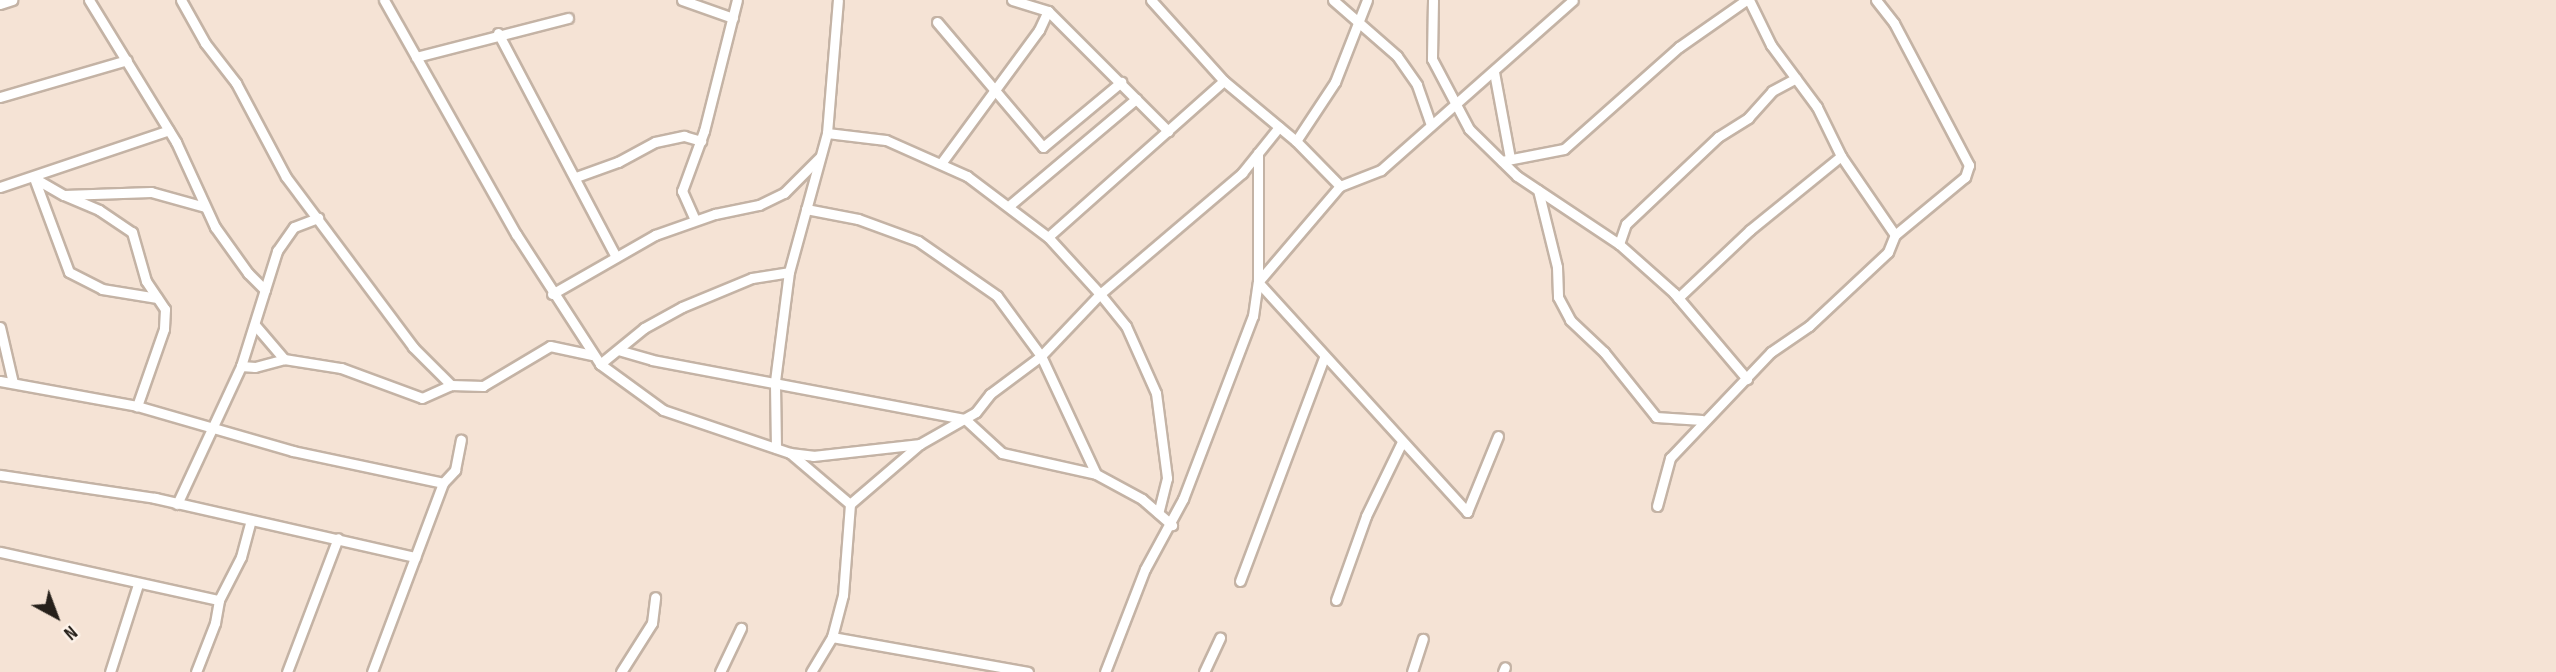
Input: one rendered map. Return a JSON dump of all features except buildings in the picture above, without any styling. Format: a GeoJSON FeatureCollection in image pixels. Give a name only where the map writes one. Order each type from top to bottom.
{"type":"FeatureCollection","features":[{"type":"Feature","properties":{"kind":"street"},"geometry":{"type":"LineString","coordinates":[[89,0],[201,187],[205,207],[237,258],[265,290]]}},
{"type":"Feature","properties":{"kind":"street"},"geometry":{"type":"LineString","coordinates":[[181,0],[205,43],[236,83],[286,177],[413,347],[451,385]]}},
{"type":"Feature","properties":{"kind":"street"},"geometry":{"type":"LineString","coordinates":[[384,0],[552,294],[600,364],[663,410],[790,453],[813,456],[920,444]]}},
{"type":"Feature","properties":{"kind":"street"},"geometry":{"type":"LineString","coordinates":[[682,0],[733,18]]}},
{"type":"Feature","properties":{"kind":"street"},"geometry":{"type":"LineString","coordinates":[[695,220],[682,191],[701,141],[737,0]]}},
{"type":"Feature","properties":{"kind":"street"},"geometry":{"type":"LineString","coordinates":[[776,449],[775,380],[789,272],[827,133],[838,0]]}},
{"type":"Feature","properties":{"kind":"street"},"geometry":{"type":"LineString","coordinates":[[1012,0],[1048,11],[1168,131]]}},
{"type":"Feature","properties":{"kind":"street"},"geometry":{"type":"LineString","coordinates":[[1151,0],[1224,81],[1296,141],[1340,186]]}},
{"type":"Feature","properties":{"kind":"street"},"geometry":{"type":"LineString","coordinates":[[1333,0],[1397,56],[1417,85],[1431,125]]}},
{"type":"Feature","properties":{"kind":"street"},"geometry":{"type":"LineString","coordinates":[[1296,141],[1335,82],[1356,21],[1367,0]]}},
{"type":"Feature","properties":{"kind":"street"},"geometry":{"type":"LineString","coordinates":[[1433,0],[1432,59],[1469,129],[1538,190],[1619,244],[1678,298],[1746,379]]}},
{"type":"Feature","properties":{"kind":"street"},"geometry":{"type":"LineString","coordinates":[[1258,282],[1340,186],[1381,170],[1431,125],[1456,107],[1573,0]]}},
{"type":"Feature","properties":{"kind":"street"},"geometry":{"type":"LineString","coordinates":[[1506,159],[1564,149],[1679,47],[1748,0],[1771,45],[1817,107],[1842,156],[1895,235]]}},
{"type":"Feature","properties":{"kind":"street"},"geometry":{"type":"LineString","coordinates":[[1657,506],[1670,458],[1704,420],[1888,252],[1895,235],[1965,177],[1969,165],[1894,23],[1876,0]]}},
{"type":"Feature","properties":{"kind":"street"},"geometry":{"type":"LineString","coordinates":[[943,162],[993,90],[1044,24],[1048,11]]}},
{"type":"Feature","properties":{"kind":"street"},"geometry":{"type":"LineString","coordinates":[[416,57],[498,33],[568,18]]}},
{"type":"Feature","properties":{"kind":"street"},"geometry":{"type":"LineString","coordinates":[[937,22],[1043,147],[1121,82]]}},
{"type":"Feature","properties":{"kind":"street"},"geometry":{"type":"LineString","coordinates":[[498,33],[616,257]]}},
{"type":"Feature","properties":{"kind":"street"},"geometry":{"type":"LineString","coordinates":[[0,97],[127,60]]}},
{"type":"Feature","properties":{"kind":"street"},"geometry":{"type":"LineString","coordinates":[[1494,72],[1506,159]]}},
{"type":"Feature","properties":{"kind":"street"},"geometry":{"type":"LineString","coordinates":[[1619,244],[1626,224],[1718,136],[1748,118],[1772,91],[1796,78]]}},
{"type":"Feature","properties":{"kind":"street"},"geometry":{"type":"LineString","coordinates":[[1048,237],[1224,81]]}},
{"type":"Feature","properties":{"kind":"street"},"geometry":{"type":"LineString","coordinates":[[1010,205],[1136,99]]}},
{"type":"Feature","properties":{"kind":"street"},"geometry":{"type":"LineString","coordinates":[[811,672],[832,637],[847,573],[850,504],[920,444],[965,419],[1041,356],[1100,294],[1199,214],[1258,153],[1279,127]]}},
{"type":"Feature","properties":{"kind":"street"},"geometry":{"type":"LineString","coordinates":[[0,187],[34,178],[169,130]]}},
{"type":"Feature","properties":{"kind":"street"},"geometry":{"type":"LineString","coordinates":[[827,133],[886,140],[943,162],[1010,205],[1048,237],[1100,294],[1126,326],[1156,393],[1167,478],[1158,513]]}},
{"type":"Feature","properties":{"kind":"street"},"geometry":{"type":"LineString","coordinates":[[576,177],[618,162],[655,142],[684,136],[701,141]]}},
{"type":"Feature","properties":{"kind":"street"},"geometry":{"type":"LineString","coordinates":[[1105,672],[1144,569],[1172,525],[1253,316],[1258,282],[1258,153]]}},
{"type":"Feature","properties":{"kind":"street"},"geometry":{"type":"LineString","coordinates":[[1678,298],[1750,230],[1842,156]]}},
{"type":"Feature","properties":{"kind":"street"},"geometry":{"type":"LineString","coordinates":[[552,294],[616,257],[695,220],[759,205],[784,193],[820,157]]}},
{"type":"Feature","properties":{"kind":"street"},"geometry":{"type":"LineString","coordinates":[[34,178],[99,210],[132,232],[146,281],[164,309],[164,329],[137,406]]}},
{"type":"Feature","properties":{"kind":"street"},"geometry":{"type":"LineString","coordinates":[[34,178],[69,272],[102,289],[157,298]]}},
{"type":"Feature","properties":{"kind":"street"},"geometry":{"type":"LineString","coordinates":[[1538,190],[1557,267],[1558,297],[1570,320],[1604,352],[1657,417],[1693,423],[1704,420]]}},
{"type":"Feature","properties":{"kind":"street"},"geometry":{"type":"LineString","coordinates":[[64,195],[151,192],[205,207]]}},
{"type":"Feature","properties":{"kind":"street"},"geometry":{"type":"LineString","coordinates":[[806,209],[888,228],[946,258],[998,296],[1041,356],[1096,474]]}},
{"type":"Feature","properties":{"kind":"street"},"geometry":{"type":"LineString","coordinates":[[177,504],[209,430],[241,366],[286,235],[318,218]]}},
{"type":"Feature","properties":{"kind":"street"},"geometry":{"type":"LineString","coordinates":[[600,364],[644,328],[682,307],[752,278],[789,272]]}},
{"type":"Feature","properties":{"kind":"street"},"geometry":{"type":"LineString","coordinates":[[1258,282],[1324,358],[1467,512],[1498,436]]}},
{"type":"Feature","properties":{"kind":"street"},"geometry":{"type":"LineString","coordinates":[[255,325],[284,359]]}},
{"type":"Feature","properties":{"kind":"street"},"geometry":{"type":"LineString","coordinates":[[0,327],[13,383]]}},
{"type":"Feature","properties":{"kind":"street"},"geometry":{"type":"LineString","coordinates":[[241,366],[255,367],[284,359],[341,368],[422,398],[451,385],[483,386],[551,346],[592,355]]}},
{"type":"Feature","properties":{"kind":"street"},"geometry":{"type":"LineString","coordinates":[[618,350],[652,360],[775,380],[965,419],[1002,453],[1096,474],[1158,513],[1172,525]]}},
{"type":"Feature","properties":{"kind":"street"},"geometry":{"type":"LineString","coordinates":[[1240,581],[1324,358]]}},
{"type":"Feature","properties":{"kind":"street"},"geometry":{"type":"LineString","coordinates":[[0,380],[137,406],[209,430],[443,483]]}},
{"type":"Feature","properties":{"kind":"street"},"geometry":{"type":"LineString","coordinates":[[372,672],[443,483],[455,470],[461,440]]}},
{"type":"Feature","properties":{"kind":"street"},"geometry":{"type":"LineString","coordinates":[[1336,600],[1366,516],[1402,442]]}},
{"type":"Feature","properties":{"kind":"street"},"geometry":{"type":"LineString","coordinates":[[790,453],[850,504]]}},
{"type":"Feature","properties":{"kind":"street"},"geometry":{"type":"LineString","coordinates":[[0,475],[177,504],[250,523],[338,538],[415,557]]}},
{"type":"Feature","properties":{"kind":"street"},"geometry":{"type":"LineString","coordinates":[[196,672],[215,623],[219,600],[237,569],[250,523]]}},
{"type":"Feature","properties":{"kind":"street"},"geometry":{"type":"LineString","coordinates":[[287,672],[338,538]]}},
{"type":"Feature","properties":{"kind":"street"},"geometry":{"type":"LineString","coordinates":[[0,552],[219,600]]}},
{"type":"Feature","properties":{"kind":"street"},"geometry":{"type":"LineString","coordinates":[[110,672],[138,584]]}},
{"type":"Feature","properties":{"kind":"street"},"geometry":{"type":"LineString","coordinates":[[621,672],[652,623],[655,597]]}},
{"type":"Feature","properties":{"kind":"street"},"geometry":{"type":"LineString","coordinates":[[720,672],[741,628]]}},
{"type":"Feature","properties":{"kind":"street"},"geometry":{"type":"LineString","coordinates":[[832,637],[1028,672]]}},
{"type":"Feature","properties":{"kind":"street"},"geometry":{"type":"LineString","coordinates":[[1204,672],[1220,637]]}},
{"type":"Feature","properties":{"kind":"street"},"geometry":{"type":"LineString","coordinates":[[1412,672],[1423,639]]}}]}
